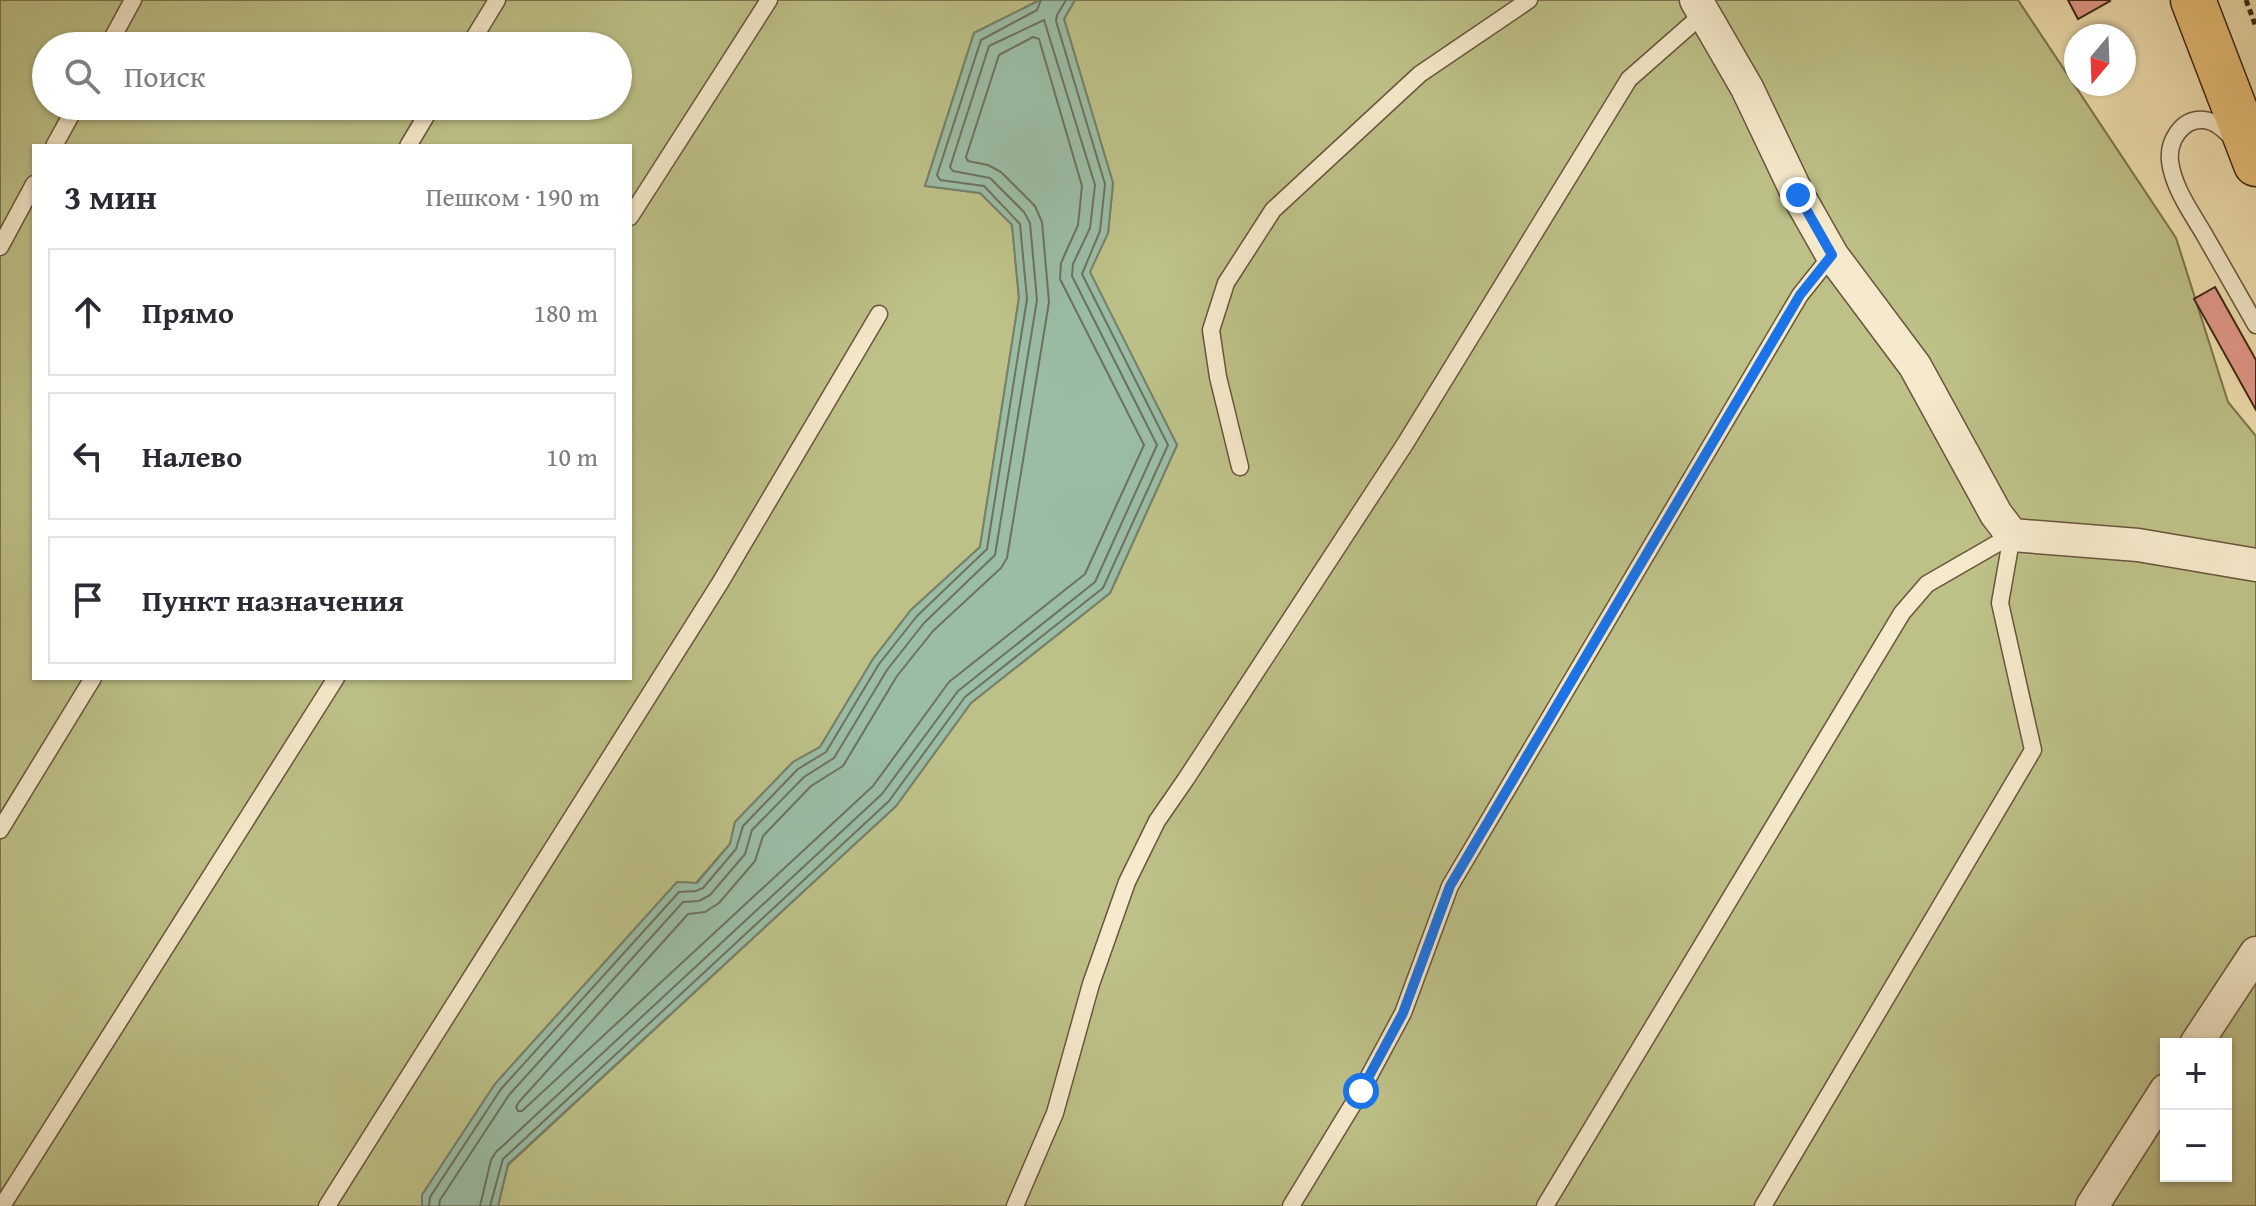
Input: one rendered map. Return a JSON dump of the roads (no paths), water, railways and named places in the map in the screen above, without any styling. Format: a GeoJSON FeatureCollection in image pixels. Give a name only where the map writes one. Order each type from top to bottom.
{"type":"FeatureCollection","features":[{"type":"Feature","properties":{"kind":"highway"},"geometry":{"type":"LineString","coordinates":[[2193,0],[2256,167]]}},
{"type":"Feature","properties":{"kind":"street"},"geometry":{"type":"LineString","coordinates":[[1699,7],[1747,88],[1798,195],[1832,255],[1915,366],[1996,514],[2012,535],[2138,545],[2256,565]]}},
{"type":"Feature","properties":{"kind":"street"},"geometry":{"type":"LineString","coordinates":[[2200,1038],[2256,953]]}},
{"type":"Feature","properties":{"kind":"street"},"geometry":{"type":"LineString","coordinates":[[2092,1206],[2160,1099]]}},
{"type":"Feature","properties":{"kind":"lane"},"geometry":{"type":"LineString","coordinates":[[478,32],[497,0]]}},
{"type":"Feature","properties":{"kind":"lane"},"geometry":{"type":"LineString","coordinates":[[632,214],[769,0]]}},
{"type":"Feature","properties":{"kind":"lane"},"geometry":{"type":"LineString","coordinates":[[1240,467],[1218,377],[1211,330],[1226,283],[1273,210],[1420,74],[1529,0]]}},
{"type":"Feature","properties":{"kind":"lane"},"geometry":{"type":"LineString","coordinates":[[114,32],[127,1]]}},
{"type":"Feature","properties":{"kind":"lane"},"geometry":{"type":"LineString","coordinates":[[1015,1206],[1055,1113],[1091,984],[1127,882],[1157,821],[1405,444],[1629,79],[1699,7]]}},
{"type":"Feature","properties":{"kind":"lane"},"geometry":{"type":"LineString","coordinates":[[55,144],[68,120]]}},
{"type":"Feature","properties":{"kind":"lane"},"geometry":{"type":"LineString","coordinates":[[409,144],[424,120]]}},
{"type":"Feature","properties":{"kind":"lane"},"geometry":{"type":"LineString","coordinates":[[2256,167],[2246,151],[2223,128],[2204,120],[2177,130],[2170,145],[2170,163],[2181,193],[2256,325]]}},
{"type":"Feature","properties":{"kind":"lane"},"geometry":{"type":"LineString","coordinates":[[0,247],[32,188]]}},
{"type":"Feature","properties":{"kind":"lane"},"geometry":{"type":"LineString","coordinates":[[1291,1206],[1361,1091],[1403,1013],[1450,886],[1800,295],[1832,255]]}},
{"type":"Feature","properties":{"kind":"lane"},"geometry":{"type":"LineString","coordinates":[[327,1206],[720,583],[879,314]]}},
{"type":"Feature","properties":{"kind":"lane"},"geometry":{"type":"LineString","coordinates":[[1545,1206],[1902,613],[1927,584],[2012,535]]}},
{"type":"Feature","properties":{"kind":"lane"},"geometry":{"type":"LineString","coordinates":[[1763,1206],[2033,750],[2000,603],[2012,535]]}},
{"type":"Feature","properties":{"kind":"lane"},"geometry":{"type":"LineString","coordinates":[[0,830],[92,680]]}},
{"type":"Feature","properties":{"kind":"lane"},"geometry":{"type":"LineString","coordinates":[[2,1206],[335,680]]}},
{"type":"Feature","properties":{"kind":"water"},"geometry":{"type":"Polygon","coordinates":[[[1040,0],[1075,0],[1064,19],[1113,183],[1108,233],[1090,272],[1177,445],[1110,593],[971,703],[896,806],[508,1164],[498,1206],[422,1206],[422,1195],[495,1084],[677,882],[697,883],[730,844],[735,822],[793,762],[820,747],[873,659],[911,610],[980,547],[1019,298],[1012,225],[980,193],[925,186],[974,33],[1040,0]]]}}]}
